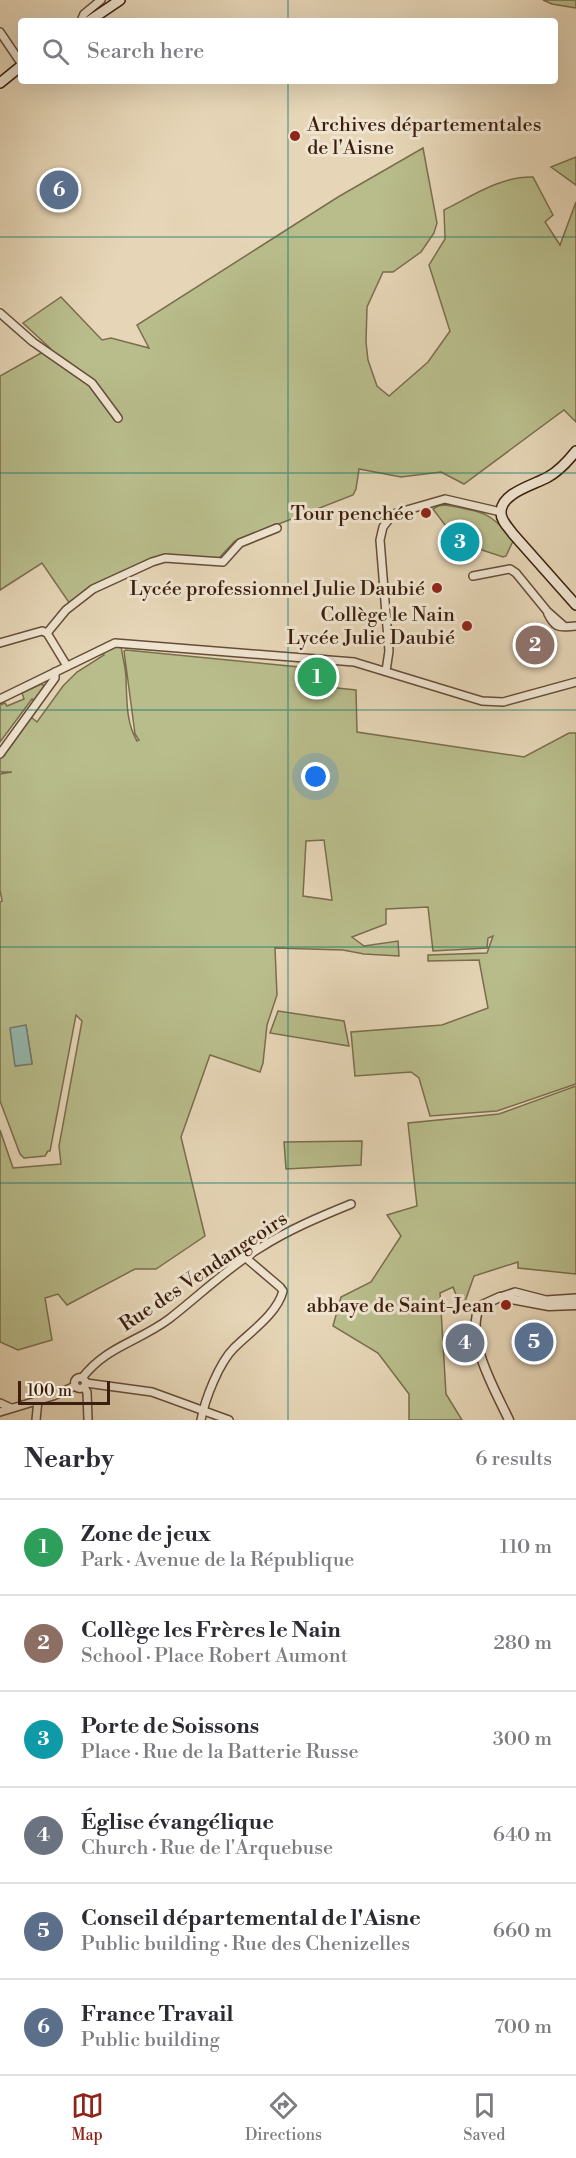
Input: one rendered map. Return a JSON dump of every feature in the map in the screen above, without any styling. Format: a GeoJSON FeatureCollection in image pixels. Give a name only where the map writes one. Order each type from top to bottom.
{"type":"FeatureCollection","features":[{"type":"Feature","properties":{"kind":"main road"},"geometry":{"type":"LineString","coordinates":[[94,18],[120,0]]}},
{"type":"Feature","properties":{"kind":"main road"},"geometry":{"type":"LineString","coordinates":[[0,83],[18,68]]}},
{"type":"Feature","properties":{"kind":"main road"},"geometry":{"type":"LineString","coordinates":[[576,451],[567,463],[549,476],[510,496],[501,512],[513,534],[576,605]]}},
{"type":"Feature","properties":{"kind":"street"},"geometry":{"type":"LineString","coordinates":[[82,18],[101,0]]}},
{"type":"Feature","properties":{"kind":"street"},"geometry":{"type":"LineString","coordinates":[[0,32],[18,60]]}},
{"type":"Feature","properties":{"kind":"street"},"geometry":{"type":"LineString","coordinates":[[0,313],[33,342],[92,382],[118,418]]}},
{"type":"Feature","properties":{"kind":"street"},"geometry":{"type":"LineString","coordinates":[[386,671],[388,651],[381,533],[386,522],[398,512],[445,499],[501,512]]}},
{"type":"Feature","properties":{"kind":"street"},"geometry":{"type":"LineString","coordinates":[[47,633],[66,610],[93,589],[165,558],[223,562],[240,543],[277,528]]}},
{"type":"Feature","properties":{"kind":"street"},"geometry":{"type":"LineString","coordinates":[[473,576],[510,569],[516,573],[547,611],[553,624],[560,628],[576,626]]}},
{"type":"Feature","properties":{"kind":"street"},"geometry":{"type":"LineString","coordinates":[[0,643],[42,631],[47,633],[67,666]]}},
{"type":"Feature","properties":{"kind":"street"},"geometry":{"type":"LineString","coordinates":[[0,699],[115,643],[354,662],[482,701],[503,702],[576,682]]}},
{"type":"Feature","properties":{"kind":"street"},"geometry":{"type":"LineString","coordinates":[[0,754],[55,678],[55,672]]}},
{"type":"Feature","properties":{"kind":"street","name":"Rue des Vendangeoirs"},"geometry":{"type":"LineString","coordinates":[[38,1400],[75,1386],[76,1379],[84,1383],[93,1364],[111,1351],[168,1319],[258,1249],[299,1225],[351,1204]]}},
{"type":"Feature","properties":{"kind":"street"},"geometry":{"type":"LineString","coordinates":[[201,1420],[214,1382],[228,1356],[256,1329],[281,1298],[280,1287],[246,1258]]}},
{"type":"Feature","properties":{"kind":"street"},"geometry":{"type":"LineString","coordinates":[[509,1420],[482,1359],[475,1330],[480,1306],[515,1292],[546,1300],[576,1298]]}},
{"type":"Feature","properties":{"kind":"street"},"geometry":{"type":"LineString","coordinates":[[500,1297],[549,1306],[576,1305]]}},
{"type":"Feature","properties":{"kind":"street"},"geometry":{"type":"LineString","coordinates":[[88,1420],[87,1392],[84,1383],[152,1392],[229,1420]]}},
{"type":"Feature","properties":{"kind":"street"},"geometry":{"type":"LineString","coordinates":[[0,1412],[38,1400],[36,1420]]}},
{"type":"Feature","properties":{"kind":"street"},"geometry":{"type":"LineString","coordinates":[[0,1402],[11,1408]]}},
{"type":"Feature","properties":{"kind":"green space"},"geometry":{"type":"Polygon","coordinates":[[[543,0],[576,0],[576,8],[552,4],[543,0]]]}},
{"type":"Feature","properties":{"kind":"green space"},"geometry":{"type":"Polygon","coordinates":[[[423,148],[437,223],[434,233],[421,252],[393,272],[383,272],[367,307],[368,360],[377,386],[389,396],[428,362],[450,331],[429,265],[445,239],[444,210],[498,183],[533,177],[553,215],[545,222],[560,245],[576,202],[576,422],[564,410],[464,484],[441,472],[401,477],[359,469],[353,495],[235,541],[219,558],[164,555],[91,586],[70,604],[42,563],[0,590],[0,376],[50,348],[23,323],[61,297],[102,340],[111,338],[149,348],[137,325],[338,197],[423,148]]]}},
{"type":"Feature","properties":{"kind":"green space"},"geometry":{"type":"Polygon","coordinates":[[[576,157],[576,185],[551,167],[576,157]]]}},
{"type":"Feature","properties":{"kind":"green space"},"geometry":{"type":"Polygon","coordinates":[[[445,505],[476,511],[497,522],[514,539],[506,556],[467,545],[471,537],[462,532],[459,536],[448,529],[433,509],[445,505]]]}},
{"type":"Feature","properties":{"kind":"green space"},"geometry":{"type":"Polygon","coordinates":[[[121,645],[129,719],[137,741],[139,740],[135,734],[124,651],[126,650],[309,668],[309,681],[310,668],[326,669],[324,686],[308,685],[356,690],[357,732],[524,757],[569,733],[576,733],[576,1084],[497,1111],[430,1116],[419,1078],[411,1072],[355,1076],[351,1032],[442,1025],[488,1008],[479,960],[428,961],[428,955],[487,953],[493,936],[488,938],[487,948],[433,951],[428,907],[386,909],[386,924],[352,937],[364,946],[398,941],[399,956],[343,950],[275,948],[277,995],[267,1025],[260,1072],[210,1055],[181,1137],[205,1236],[156,1269],[135,1269],[67,1305],[58,1294],[45,1298],[52,1340],[18,1350],[0,1342],[0,1130],[13,1168],[61,1164],[59,1146],[82,1021],[76,1015],[50,1151],[45,1156],[24,1158],[20,1154],[0,1101],[0,902],[2,901],[0,890],[0,774],[12,772],[0,772],[0,758],[31,717],[37,722],[63,686],[77,672],[104,655],[102,650],[121,645]],[[324,840],[306,841],[303,896],[332,900],[324,840]],[[26,1026],[16,1066],[32,1063],[26,1026]]]}},
{"type":"Feature","properties":{"kind":"green space"},"geometry":{"type":"Polygon","coordinates":[[[41,684],[45,686],[36,701],[32,699],[0,742],[0,705],[5,703],[7,706],[24,699],[22,693],[41,684]]]}},
{"type":"Feature","properties":{"kind":"green space"},"geometry":{"type":"Polygon","coordinates":[[[278,1011],[344,1021],[349,1046],[270,1033],[278,1011]]]}},
{"type":"Feature","properties":{"kind":"green space"},"geometry":{"type":"Polygon","coordinates":[[[576,1086],[576,1274],[518,1268],[518,1262],[474,1276],[462,1310],[453,1287],[440,1293],[446,1394],[462,1420],[409,1420],[409,1394],[378,1353],[333,1326],[341,1297],[371,1282],[401,1236],[387,1215],[417,1206],[408,1123],[499,1114],[576,1086]]]}},
{"type":"Feature","properties":{"kind":"green space"},"geometry":{"type":"Polygon","coordinates":[[[362,1141],[361,1165],[286,1169],[284,1142],[362,1141]]]}},
{"type":"Feature","properties":{"kind":"water"},"geometry":{"type":"Polygon","coordinates":[[[26,1025],[32,1064],[15,1066],[10,1028],[26,1025]]]}},
{"type":"Feature","properties":{"kind":"place","name":"Archives départementales de l'Aisne"},"geometry":{"type":"Point","coordinates":[295,136]}},
{"type":"Feature","properties":{"kind":"place","name":"France Travail"},"geometry":{"type":"Point","coordinates":[59,190]}},
{"type":"Feature","properties":{"kind":"place","name":"Tour penchée"},"geometry":{"type":"Point","coordinates":[426,513]}},
{"type":"Feature","properties":{"kind":"place","name":"Porte de Soissons"},"geometry":{"type":"Point","coordinates":[460,542]}},
{"type":"Feature","properties":{"kind":"place","name":"Lycée professionnel Julie Daubié"},"geometry":{"type":"Point","coordinates":[437,588]}},
{"type":"Feature","properties":{"kind":"place","name":"Collège le Nain Lycée Julie Daubié"},"geometry":{"type":"Point","coordinates":[467,626]}},
{"type":"Feature","properties":{"kind":"place","name":"Collège les Frères le Nain"},"geometry":{"type":"Point","coordinates":[535,645]}},
{"type":"Feature","properties":{"kind":"place","name":"Zone de jeux"},"geometry":{"type":"Point","coordinates":[317,677]}},
{"type":"Feature","properties":{"kind":"place","name":"abbaye de Saint-Jean"},"geometry":{"type":"Point","coordinates":[506,1305]}},
{"type":"Feature","properties":{"kind":"place","name":"Conseil départemental de l'Aisne"},"geometry":{"type":"Point","coordinates":[534,1342]}},
{"type":"Feature","properties":{"kind":"place","name":"Église évangélique"},"geometry":{"type":"Point","coordinates":[465,1343]}}]}
